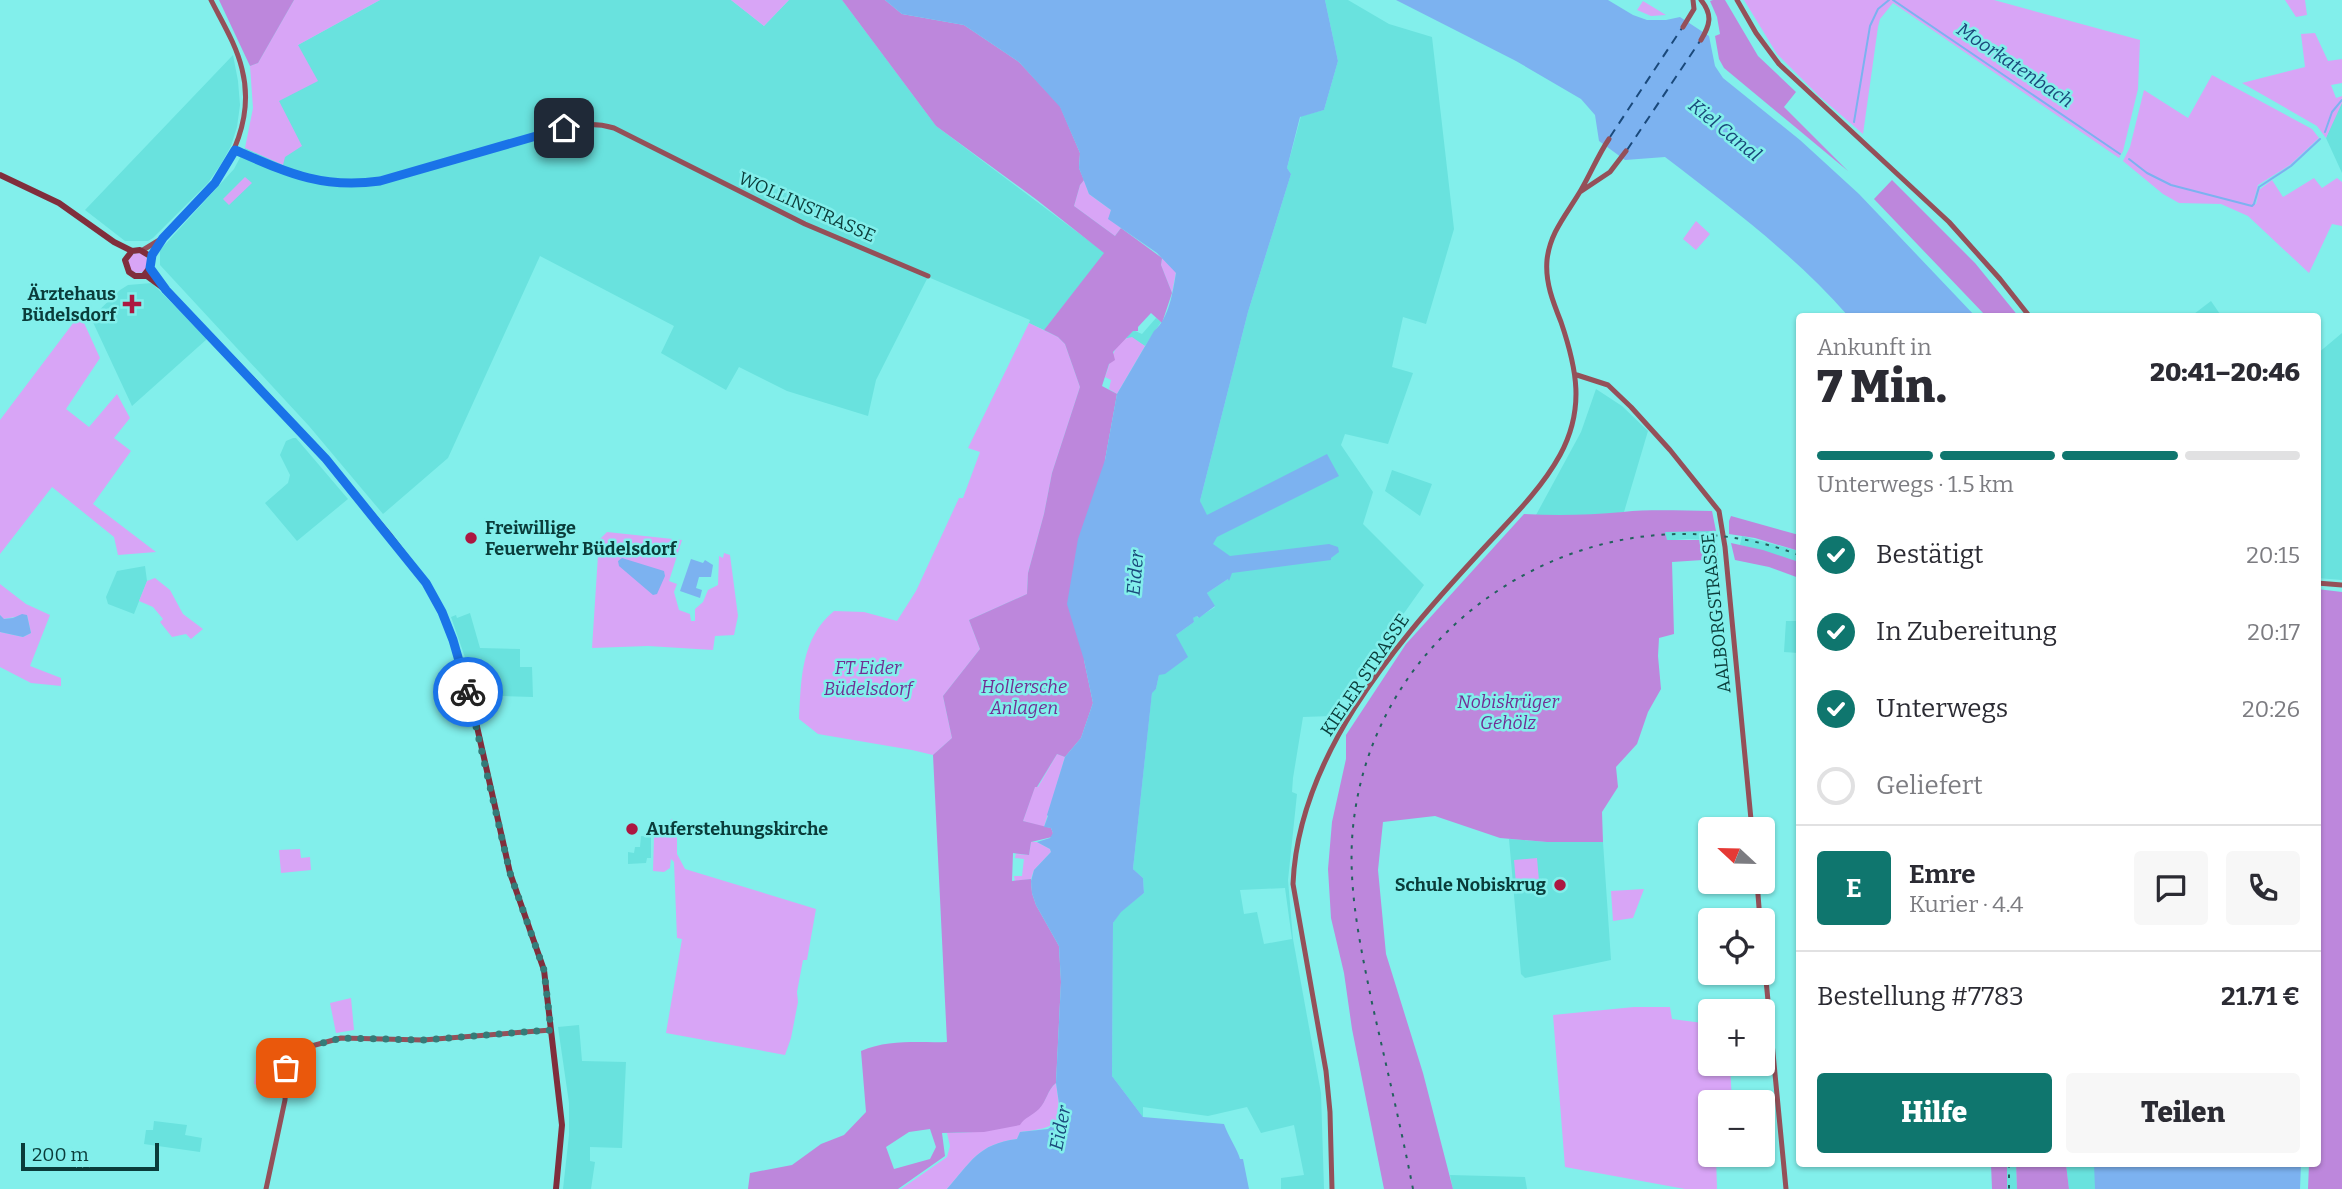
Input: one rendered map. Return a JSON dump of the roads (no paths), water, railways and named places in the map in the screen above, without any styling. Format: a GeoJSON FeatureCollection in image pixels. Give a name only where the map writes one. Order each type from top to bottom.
{"type":"FeatureCollection","features":[{"type":"Feature","properties":{"kind":"main road"},"geometry":{"type":"LineString","coordinates":[[144,275],[150,268],[151,258],[163,238],[215,183],[235,150],[241,130],[245,91],[242,68],[233,43],[211,0]]}},
{"type":"Feature","properties":{"kind":"main road"},"geometry":{"type":"LineString","coordinates":[[1683,27],[1694,9],[1693,0]]}},
{"type":"Feature","properties":{"kind":"main road"},"geometry":{"type":"LineString","coordinates":[[1700,0],[1709,12],[1710,19],[1701,40]]}},
{"type":"Feature","properties":{"kind":"main road"},"geometry":{"type":"LineString","coordinates":[[1737,0],[1756,33],[1779,64],[1821,106],[1949,222],[2027,313]]}},
{"type":"Feature","properties":{"kind":"main road","name":"WOLLINSTRASSE"},"geometry":{"type":"LineString","coordinates":[[235,150],[307,178],[356,184],[380,181],[584,123],[614,128],[804,225],[928,276]]}},
{"type":"Feature","properties":{"kind":"main road","name":"KIELER STRASSE"},"geometry":{"type":"LineString","coordinates":[[1332,1189],[1326,1070],[1293,884],[1294,857],[1315,784],[1353,712],[1406,634],[1544,480],[1561,453],[1573,420],[1577,375],[1551,294],[1547,269],[1549,247],[1555,229],[1580,192],[1609,139]]}},
{"type":"Feature","properties":{"kind":"main road","name":"KIELER STRASSE"},"geometry":{"type":"LineString","coordinates":[[1580,192],[1619,162],[1626,151]]}},
{"type":"Feature","properties":{"kind":"main road"},"geometry":{"type":"LineString","coordinates":[[0,175],[71,210],[114,242],[132,251],[143,250],[163,238]]}},
{"type":"Feature","properties":{"kind":"main road"},"geometry":{"type":"LineString","coordinates":[[114,242],[126,258]]}},
{"type":"Feature","properties":{"kind":"main road"},"geometry":{"type":"LineString","coordinates":[[143,250],[151,258]]}},
{"type":"Feature","properties":{"kind":"main road"},"geometry":{"type":"LineString","coordinates":[[132,251],[126,258],[125,266],[129,272],[135,276],[144,275],[166,290]]}},
{"type":"Feature","properties":{"kind":"main road"},"geometry":{"type":"LineString","coordinates":[[150,268],[166,290],[251,378],[342,479],[426,583],[442,612],[473,709],[510,873],[544,970],[562,1125],[556,1189]]}},
{"type":"Feature","properties":{"kind":"main road","name":"AALBORGSTRASSE"},"geometry":{"type":"LineString","coordinates":[[1577,375],[1608,385],[1623,399],[1695,479],[1719,511],[1725,547],[1751,817]]}},
{"type":"Feature","properties":{"kind":"main road"},"geometry":{"type":"LineString","coordinates":[[2321,583],[2342,585]]}},
{"type":"Feature","properties":{"kind":"main road"},"geometry":{"type":"LineString","coordinates":[[1766,985],[1786,1189]]}},
{"type":"Feature","properties":{"kind":"main road"},"geometry":{"type":"LineString","coordinates":[[266,1189],[285,1100],[288,1058],[293,1051],[341,1038],[423,1040],[551,1030]]}},
{"type":"Feature","properties":{"kind":"water","name":"Eider"},"geometry":{"type":"Polygon","coordinates":[[[885,0],[1325,0],[1338,61],[1324,110],[1300,117],[1287,168],[1291,174],[1248,312],[1200,501],[1207,515],[1327,454],[1339,476],[1217,537],[1213,544],[1230,556],[1329,544],[1338,547],[1339,552],[1331,560],[1232,573],[1229,581],[1228,579],[1207,593],[1215,606],[1199,618],[1193,618],[1194,622],[1176,635],[1188,657],[1165,674],[1159,675],[1156,689],[1152,693],[1133,869],[1143,878],[1144,893],[1121,912],[1113,923],[1112,1076],[1143,1117],[1224,1124],[1240,1159],[1243,1159],[1249,1189],[947,1189],[984,1150],[1004,1141],[1017,1139],[1020,1132],[1048,1129],[1057,1122],[1060,1110],[1056,1083],[1061,982],[1059,946],[1036,905],[1031,881],[1034,870],[1051,852],[1037,842],[1050,838],[1053,833],[1051,828],[1044,827],[1047,815],[1065,757],[1081,738],[1093,703],[1084,660],[1067,604],[1078,539],[1105,460],[1117,394],[1163,319],[1170,304],[1176,273],[1157,253],[1108,219],[1111,210],[1089,194],[1079,168],[1080,153],[1060,107],[1019,62],[964,25],[902,14],[885,0]]]}},
{"type":"Feature","properties":{"kind":"water","name":"Kiel Canal"},"geometry":{"type":"Polygon","coordinates":[[[1396,0],[1608,0],[1647,20],[1680,17],[1709,36],[1715,66],[1723,78],[1800,140],[1859,194],[1972,313],[1845,313],[1784,252],[1665,157],[1625,160],[1599,141],[1595,115],[1581,99],[1516,61],[1396,0]]]}},
{"type":"Feature","properties":{"kind":"water"},"geometry":{"type":"Polygon","coordinates":[[[622,558],[664,571],[665,576],[657,594],[653,595],[619,566],[618,561],[622,558]]]}},
{"type":"Feature","properties":{"kind":"water"},"geometry":{"type":"Polygon","coordinates":[[[691,559],[703,563],[705,560],[713,565],[711,577],[699,577],[696,588],[702,590],[700,598],[680,591],[691,559]]]}},
{"type":"Feature","properties":{"kind":"water"},"geometry":{"type":"Polygon","coordinates":[[[0,615],[4,619],[27,615],[31,633],[23,637],[0,632],[0,615]]]}},
{"type":"Feature","properties":{"kind":"water"},"geometry":{"type":"Polygon","coordinates":[[[2094,1167],[2301,1167],[2300,1189],[2095,1189],[2094,1167]]]}},
{"type":"Feature","properties":{"kind":"waterway"},"geometry":{"type":"LineString","coordinates":[[1854,122],[1870,26],[1878,9],[1889,0]]}},
{"type":"Feature","properties":{"kind":"waterway","name":"Moorkatenbach"},"geometry":{"type":"LineString","coordinates":[[1893,0],[2120,154]]}},
{"type":"Feature","properties":{"kind":"waterway","name":"Moorkatenbach"},"geometry":{"type":"LineString","coordinates":[[2325,132],[2332,112],[2342,100]]}},
{"type":"Feature","properties":{"kind":"waterway","name":"Moorkatenbach"},"geometry":{"type":"LineString","coordinates":[[2129,159],[2147,173],[2171,185],[2252,206],[2259,187],[2291,166],[2320,139]]}},
{"type":"Feature","properties":{"kind":"railway"},"geometry":{"type":"LineString","coordinates":[[1413,1189],[1364,962],[1354,902],[1352,861],[1352,840],[1367,762],[1399,692],[1446,633],[1504,586],[1572,554],[1645,536],[1722,536],[1796,554]]}},
{"type":"Feature","properties":{"kind":"railway"},"geometry":{"type":"LineString","coordinates":[[2009,1167],[2009,1189]]}},
{"type":"Feature","properties":{"kind":"place","name":"Ärztehaus Büdelsdorf"},"geometry":{"type":"Point","coordinates":[132,304]}},
{"type":"Feature","properties":{"kind":"place","name":"Freiwillige Feuerwehr Büdelsdorf"},"geometry":{"type":"Point","coordinates":[471,538]}},
{"type":"Feature","properties":{"kind":"place","name":"Auferstehungskirche"},"geometry":{"type":"Point","coordinates":[632,829]}},
{"type":"Feature","properties":{"kind":"place","name":"Schule Nobiskrug"},"geometry":{"type":"Point","coordinates":[1560,885]}},
{"type":"Feature","properties":{"kind":"park label","name":"FT Eider Büdelsdorf"},"geometry":{"type":"Point","coordinates":[868,678]}},
{"type":"Feature","properties":{"kind":"park label","name":"Hollersche Anlagen"},"geometry":{"type":"Point","coordinates":[1024,697]}},
{"type":"Feature","properties":{"kind":"park label","name":"Nobiskrüger Gehölz"},"geometry":{"type":"Point","coordinates":[1508,712]}}]}
